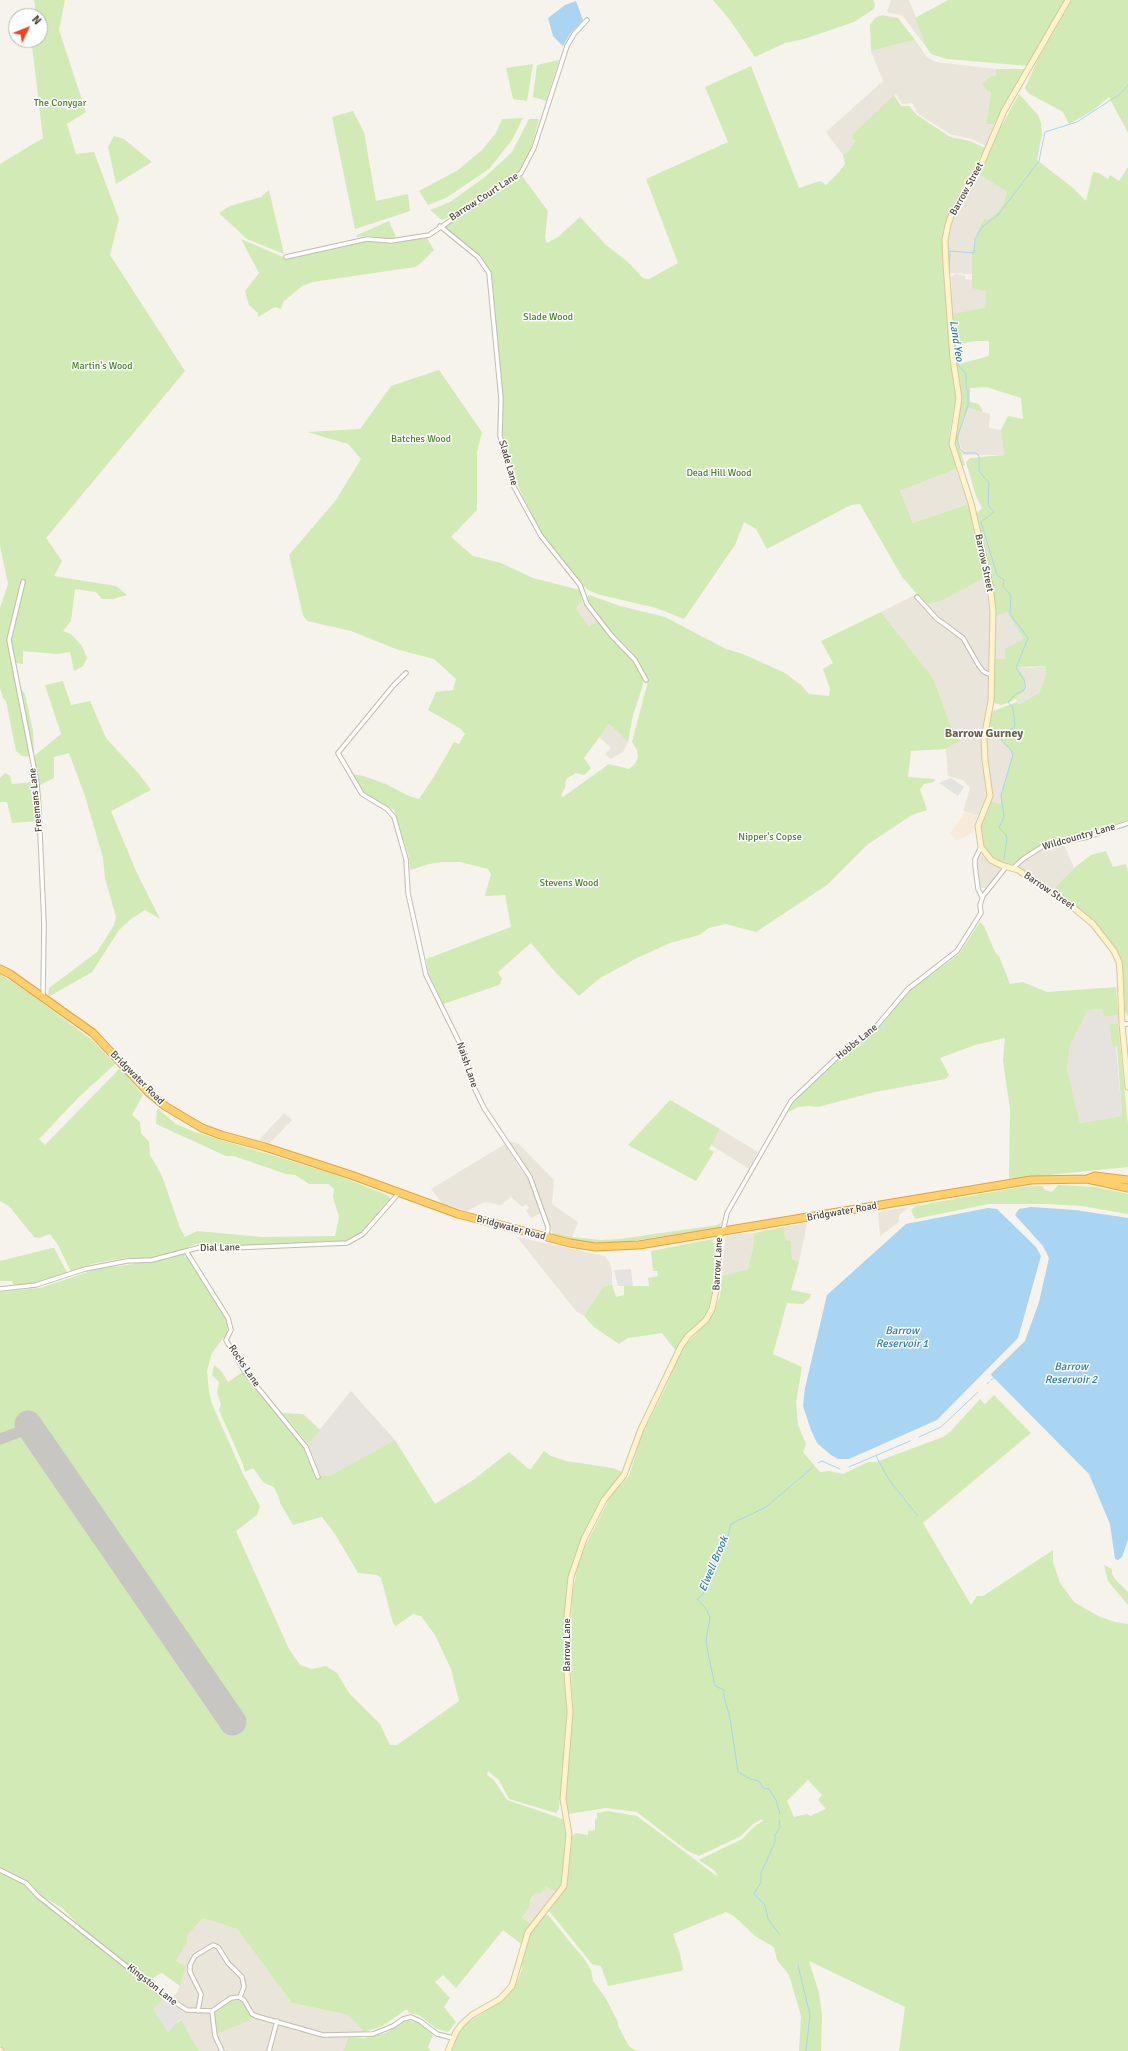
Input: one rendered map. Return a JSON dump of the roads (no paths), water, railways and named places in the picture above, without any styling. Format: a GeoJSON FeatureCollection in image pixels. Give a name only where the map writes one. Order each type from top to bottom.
{"type":"FeatureCollection","features":[{"type":"Feature","properties":{"kind":"highway","name":"Bridgwater Road"},"geometry":{"type":"LineString","coordinates":[[0,969],[43,997],[93,1033],[165,1106],[190,1121],[221,1135],[265,1147],[351,1175],[458,1214],[547,1238],[584,1246],[616,1247],[639,1245],[1031,1180],[1087,1179],[1095,1176],[1127,1186]]}},
{"type":"Feature","properties":{"kind":"highway","name":"Bridgwater Road"},"geometry":{"type":"LineString","coordinates":[[1087,1179],[1095,1182],[1127,1186]]}},
{"type":"Feature","properties":{"kind":"main road","name":"Barrow Street"},"geometry":{"type":"LineString","coordinates":[[1068,0],[998,122],[983,160],[951,216],[946,231],[945,250],[947,287],[953,359],[959,398],[952,444],[969,497],[990,585],[994,630],[991,701],[984,738],[985,760],[990,796],[978,826],[981,847],[991,860],[1006,867],[1013,868],[1069,904],[1093,924],[1110,944],[1119,962],[1122,1024],[1128,1087]]}},
{"type":"Feature","properties":{"kind":"main road","name":"Barrow Lane"},"geometry":{"type":"LineString","coordinates":[[448,2051],[458,2028],[467,2019],[494,2004],[509,1991],[515,1980],[528,1932],[564,1886],[569,1834],[563,1799],[570,1712],[567,1674],[567,1616],[571,1577],[584,1540],[604,1500],[627,1470],[639,1434],[680,1346],[706,1320],[712,1310],[717,1286],[721,1232]]}},
{"type":"Feature","properties":{"kind":"street","name":"Barrow Court Lane"},"geometry":{"type":"LineString","coordinates":[[286,257],[367,239],[391,241],[429,235],[440,226],[521,173],[534,148],[567,46],[574,34],[587,20]]}},
{"type":"Feature","properties":{"kind":"street","name":"Slade Lane"},"geometry":{"type":"LineString","coordinates":[[440,226],[478,257],[489,273],[501,399],[500,436],[514,487],[541,536],[580,584],[588,604],[611,634],[635,660],[646,680]]}},
{"type":"Feature","properties":{"kind":"street","name":"Freemans Lane"},"geometry":{"type":"LineString","coordinates":[[23,582],[9,640],[37,783],[39,803],[44,924],[43,997]]}},
{"type":"Feature","properties":{"kind":"street"},"geometry":{"type":"LineString","coordinates":[[917,597],[936,618],[963,638],[979,666],[986,673],[991,675]]}},
{"type":"Feature","properties":{"kind":"street","name":"Naish Lane"},"geometry":{"type":"LineString","coordinates":[[406,673],[393,686],[338,753],[362,794],[391,813],[400,834],[406,859],[408,893],[426,975],[465,1054],[472,1083],[484,1108],[530,1177],[548,1227],[547,1238]]}},
{"type":"Feature","properties":{"kind":"street","name":"Wildcountry Lane"},"geometry":{"type":"LineString","coordinates":[[1013,868],[1042,846],[1088,837],[1128,823]]}},
{"type":"Feature","properties":{"kind":"street"},"geometry":{"type":"LineString","coordinates":[[981,847],[975,859],[978,889],[982,897],[1006,867]]}},
{"type":"Feature","properties":{"kind":"street","name":"Hobbs Lane"},"geometry":{"type":"LineString","coordinates":[[721,1232],[727,1213],[791,1101],[850,1045],[869,1035],[908,989],[957,951],[981,914],[982,897]]}},
{"type":"Feature","properties":{"kind":"street"},"geometry":{"type":"LineString","coordinates":[[1122,1024],[1128,1024]]}},
{"type":"Feature","properties":{"kind":"street","name":"Dial Lane"},"geometry":{"type":"LineString","coordinates":[[0,1289],[36,1285],[85,1269],[126,1261],[152,1260],[201,1247],[231,1248],[347,1243],[363,1234],[399,1192]]}},
{"type":"Feature","properties":{"kind":"street","name":"Rocks Lane"},"geometry":{"type":"LineString","coordinates":[[186,1251],[228,1318],[230,1330],[226,1340],[245,1372],[306,1447],[318,1477]]}},
{"type":"Feature","properties":{"kind":"street","name":"Kingston Lane"},"geometry":{"type":"LineString","coordinates":[[0,1870],[21,1879],[41,1898],[160,1993],[182,2008],[198,2011],[212,2011]]}},
{"type":"Feature","properties":{"kind":"street"},"geometry":{"type":"LineString","coordinates":[[198,2011],[201,1994],[190,1972],[190,1965],[195,1956],[213,1945],[218,1947],[228,1963],[242,1977],[244,1987],[240,1997]]}},
{"type":"Feature","properties":{"kind":"street"},"geometry":{"type":"LineString","coordinates":[[222,2051],[215,2036],[212,2011],[231,1998],[240,1997],[244,2000],[252,2014],[323,2035],[365,2034],[383,2031],[403,2019],[411,2017],[420,2021],[437,2034],[453,2038]]}},
{"type":"Feature","properties":{"kind":"street"},"geometry":{"type":"LineString","coordinates":[[269,2051],[277,2021]]}},
{"type":"Feature","properties":{"kind":"water"},"geometry":{"type":"Polygon","coordinates":[[[576,1],[583,20],[570,34],[563,46],[553,36],[548,18],[565,5],[576,1]]]}},
{"type":"Feature","properties":{"kind":"water","name":"Barrow Reservoir 2"},"geometry":{"type":"Polygon","coordinates":[[[1031,1207],[1075,1210],[1128,1218],[1128,1540],[1122,1557],[1118,1560],[1115,1559],[1110,1524],[1089,1474],[991,1374],[1025,1341],[1039,1302],[1049,1258],[1043,1246],[1015,1215],[1019,1209],[1031,1207]]]}},
{"type":"Feature","properties":{"kind":"water","name":"Barrow Reservoir 1"},"geometry":{"type":"Polygon","coordinates":[[[988,1208],[997,1209],[1036,1247],[1041,1256],[1018,1338],[937,1420],[849,1459],[838,1459],[831,1455],[817,1443],[803,1406],[805,1388],[827,1295],[906,1224],[988,1208]]]}},
{"type":"Feature","properties":{"kind":"waterway","name":"Land Yeo"},"geometry":{"type":"LineString","coordinates":[[949,275],[950,251],[974,253],[975,239],[982,227],[998,215],[1039,161],[1045,132],[1077,122],[1120,94],[1128,85]]}},
{"type":"Feature","properties":{"kind":"waterway","name":"Land Yeo"},"geometry":{"type":"LineString","coordinates":[[954,340],[958,365],[966,374],[966,388],[968,391],[968,406],[957,438],[960,449],[964,453],[976,453],[979,456],[979,471],[989,483],[988,505],[994,512],[981,522],[997,575],[1004,580],[1003,586],[1011,596],[1010,614],[1028,638],[1016,668],[1026,686],[1023,691],[1016,694],[1008,702],[1013,708],[1015,727],[1007,732],[1001,739],[1011,750],[1013,755],[1001,795],[1004,817],[999,828],[1006,835],[1007,839],[1004,859]]}},
{"type":"Feature","properties":{"kind":"waterway"},"geometry":{"type":"LineString","coordinates":[[919,1437],[941,1427],[978,1392]]}},
{"type":"Feature","properties":{"kind":"waterway"},"geometry":{"type":"LineString","coordinates":[[849,1467],[910,1441]]}},
{"type":"Feature","properties":{"kind":"waterway"},"geometry":{"type":"LineString","coordinates":[[876,1456],[889,1480],[917,1515]]}},
{"type":"Feature","properties":{"kind":"waterway"},"geometry":{"type":"LineString","coordinates":[[818,1463],[822,1461],[840,1469]]}},
{"type":"Feature","properties":{"kind":"waterway","name":"Elwell Brook"},"geometry":{"type":"LineString","coordinates":[[780,1814],[776,1800],[769,1789],[763,1788],[759,1781],[750,1779],[738,1772],[730,1718],[724,1696],[724,1690],[715,1686],[708,1653],[706,1640],[710,1618],[707,1610],[697,1599],[703,1594],[718,1553],[728,1537],[731,1524],[766,1507],[813,1467]]}},
{"type":"Feature","properties":{"kind":"waterway","name":"Elwell Brook"},"geometry":{"type":"LineString","coordinates":[[779,1820],[780,1827],[775,1835],[775,1842],[761,1873],[761,1882],[754,1894],[765,1905],[768,1919],[780,1935]]}},
{"type":"Feature","properties":{"kind":"waterway","name":"Elwell Brook"},"geometry":{"type":"LineString","coordinates":[[798,1965],[810,2015],[806,2051]]}},
{"type":"Feature","properties":{"kind":"district","name":"Barrow Gurney"},"geometry":{"type":"Point","coordinates":[984,734]}},
{"type":"Feature","properties":{"kind":"park label","name":"The Conygar"},"geometry":{"type":"Point","coordinates":[60,103]}},
{"type":"Feature","properties":{"kind":"park label","name":"Slade Wood"},"geometry":{"type":"Point","coordinates":[548,317]}},
{"type":"Feature","properties":{"kind":"park label","name":"Martin's Wood"},"geometry":{"type":"Point","coordinates":[102,366]}},
{"type":"Feature","properties":{"kind":"park label","name":"Batches Wood"},"geometry":{"type":"Point","coordinates":[421,439]}},
{"type":"Feature","properties":{"kind":"park label","name":"Dead Hill Wood"},"geometry":{"type":"Point","coordinates":[719,473]}},
{"type":"Feature","properties":{"kind":"park label","name":"Nipper's Copse"},"geometry":{"type":"Point","coordinates":[770,837]}},
{"type":"Feature","properties":{"kind":"park label","name":"Stevens Wood"},"geometry":{"type":"Point","coordinates":[569,883]}}]}
